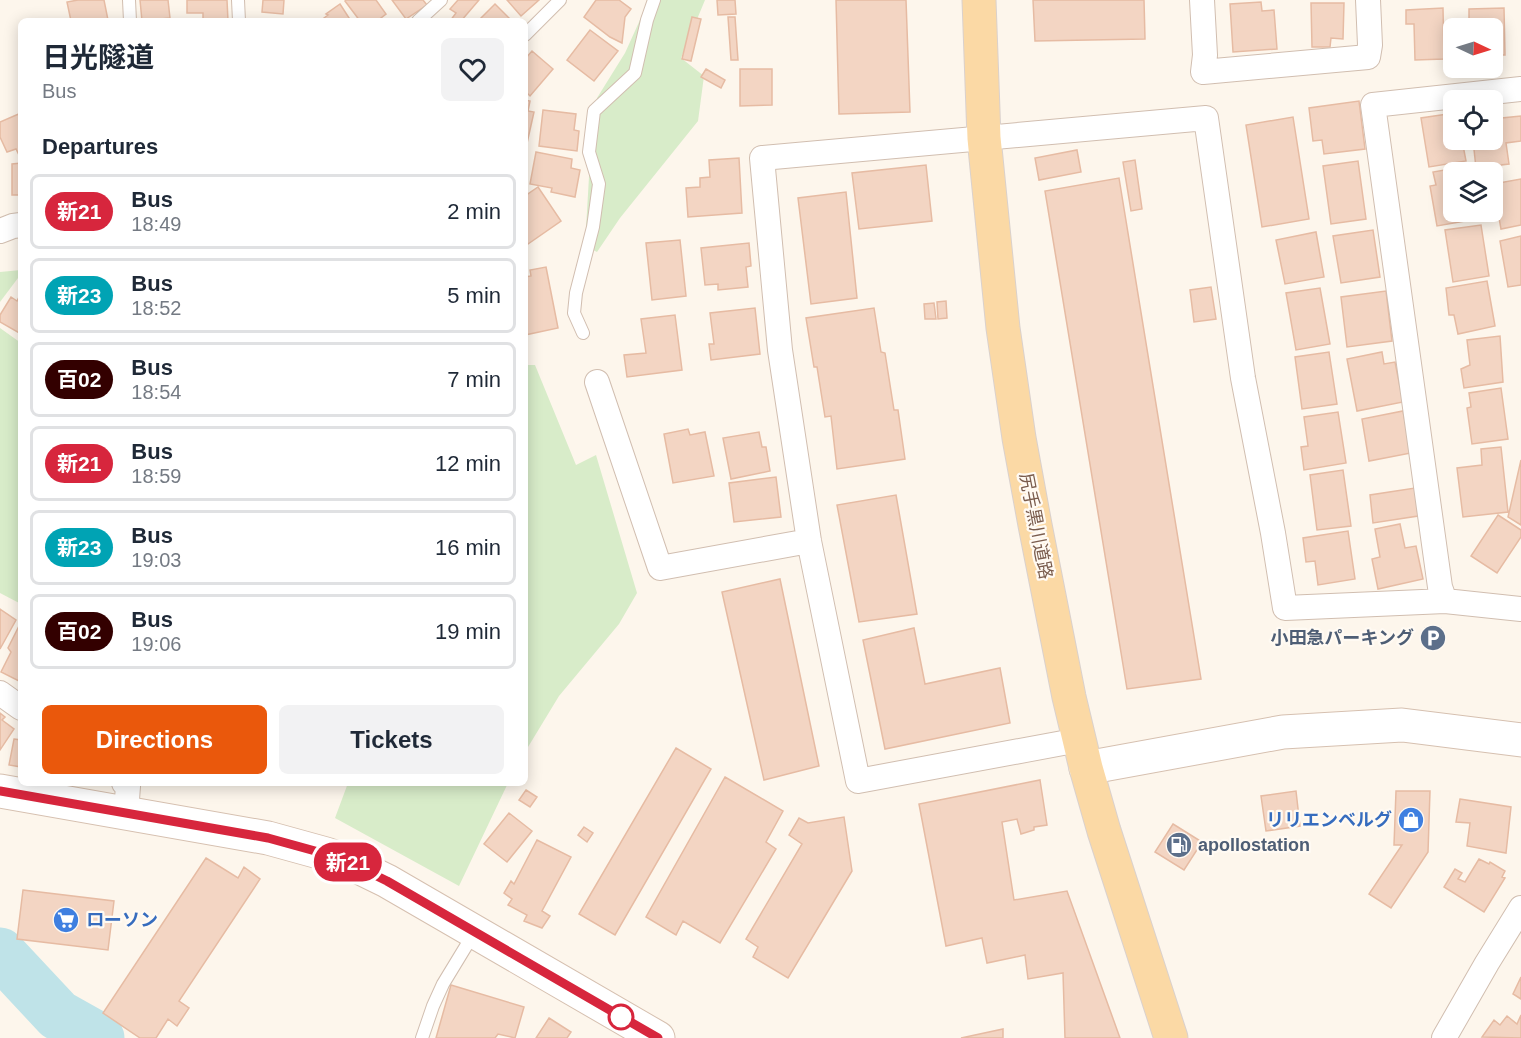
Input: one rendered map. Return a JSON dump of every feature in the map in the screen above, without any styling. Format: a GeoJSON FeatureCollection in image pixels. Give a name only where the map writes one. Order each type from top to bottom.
{"type":"FeatureCollection","features":[{"type":"Feature","properties":{"kind":"main road","name":"尻手黒川道路"},"geometry":{"type":"LineString","coordinates":[[979,0],[984,138],[1003,328],[1019,438],[1082,754],[1104,831],[1172,1038]]}},
{"type":"Feature","properties":{"kind":"street"},"geometry":{"type":"LineString","coordinates":[[1202,0],[1205,55],[1203,72],[1368,57],[1370,45],[1368,0]]}},
{"type":"Feature","properties":{"kind":"street"},"geometry":{"type":"LineString","coordinates":[[1445,601],[1439,576],[1373,105],[1521,89]]}},
{"type":"Feature","properties":{"kind":"street"},"geometry":{"type":"LineString","coordinates":[[1521,609],[1445,601],[1284,608],[1273,533],[1243,378],[1206,118],[762,158],[780,350],[808,541],[858,782],[1282,732],[1402,724],[1521,740]]}},
{"type":"Feature","properties":{"kind":"street"},"geometry":{"type":"LineString","coordinates":[[0,231],[18,225]]}},
{"type":"Feature","properties":{"kind":"street"},"geometry":{"type":"LineString","coordinates":[[597,382],[660,568],[808,541]]}},
{"type":"Feature","properties":{"kind":"street"},"geometry":{"type":"LineString","coordinates":[[0,693],[18,706]]}},
{"type":"Feature","properties":{"kind":"street"},"geometry":{"type":"LineString","coordinates":[[0,791],[127,791],[268,838],[344,860],[387,881],[658,1038]]}},
{"type":"Feature","properties":{"kind":"street"},"geometry":{"type":"LineString","coordinates":[[1444,1038],[1521,908]]}},
{"type":"Feature","properties":{"kind":"lane"},"geometry":{"type":"LineString","coordinates":[[129,0],[130,18]]}},
{"type":"Feature","properties":{"kind":"lane"},"geometry":{"type":"LineString","coordinates":[[238,0],[239,18]]}},
{"type":"Feature","properties":{"kind":"lane"},"geometry":{"type":"LineString","coordinates":[[421,18],[441,0]]}},
{"type":"Feature","properties":{"kind":"lane"},"geometry":{"type":"LineString","coordinates":[[528,32],[560,0]]}},
{"type":"Feature","properties":{"kind":"lane"},"geometry":{"type":"LineString","coordinates":[[584,333],[574,313],[576,293],[593,227],[599,184],[589,152],[594,111],[635,73],[654,0]]}},
{"type":"Feature","properties":{"kind":"lane"},"geometry":{"type":"LineString","coordinates":[[422,1038],[443,984],[475,932]]}},
{"type":"Feature","properties":{"kind":"green space"},"geometry":{"type":"Polygon","coordinates":[[[649,0],[705,0],[681,58],[704,76],[698,121],[620,218],[597,252],[585,246],[591,142],[597,98],[625,53],[649,0]]]}},
{"type":"Feature","properties":{"kind":"green space"},"geometry":{"type":"Polygon","coordinates":[[[18,270],[18,278],[0,302],[0,272],[18,270]]]}},
{"type":"Feature","properties":{"kind":"green space"},"geometry":{"type":"Polygon","coordinates":[[[0,328],[18,341],[18,602],[0,593],[0,328]]]}},
{"type":"Feature","properties":{"kind":"green space"},"geometry":{"type":"Polygon","coordinates":[[[528,365],[535,365],[576,465],[596,455],[637,593],[619,624],[559,696],[528,747],[528,365]]]}},
{"type":"Feature","properties":{"kind":"green space"},"geometry":{"type":"Polygon","coordinates":[[[347,786],[507,786],[459,886],[335,818],[347,786]]]}},
{"type":"Feature","properties":{"kind":"building"},"geometry":{"type":"Polygon","coordinates":[[[104,0],[108,18],[70,18],[67,2],[104,0]]]}},
{"type":"Feature","properties":{"kind":"building"},"geometry":{"type":"Polygon","coordinates":[[[140,0],[168,0],[170,18],[142,18],[140,0]]]}},
{"type":"Feature","properties":{"kind":"building"},"geometry":{"type":"Polygon","coordinates":[[[187,0],[227,0],[228,18],[203,18],[203,13],[187,13],[187,0]]]}},
{"type":"Feature","properties":{"kind":"building"},"geometry":{"type":"Polygon","coordinates":[[[263,0],[284,0],[283,14],[262,12],[263,0]]]}},
{"type":"Feature","properties":{"kind":"building"},"geometry":{"type":"Polygon","coordinates":[[[376,0],[386,14],[381,18],[358,18],[345,1],[376,0]]]}},
{"type":"Feature","properties":{"kind":"building"},"geometry":{"type":"Polygon","coordinates":[[[392,0],[423,0],[427,5],[408,18],[392,0]]]}},
{"type":"Feature","properties":{"kind":"building"},"geometry":{"type":"Polygon","coordinates":[[[458,0],[479,0],[464,18],[452,18],[456,13],[450,9],[458,0]]]}},
{"type":"Feature","properties":{"kind":"building"},"geometry":{"type":"Polygon","coordinates":[[[507,0],[539,0],[521,16],[507,0]]]}},
{"type":"Feature","properties":{"kind":"building"},"geometry":{"type":"Polygon","coordinates":[[[596,0],[619,0],[631,9],[625,17],[622,43],[610,37],[584,17],[596,0]]]}},
{"type":"Feature","properties":{"kind":"building"},"geometry":{"type":"Polygon","coordinates":[[[717,0],[735,0],[736,14],[718,15],[717,0]]]}},
{"type":"Feature","properties":{"kind":"building"},"geometry":{"type":"Polygon","coordinates":[[[836,0],[906,0],[910,112],[839,114],[836,0]]]}},
{"type":"Feature","properties":{"kind":"building"},"geometry":{"type":"Polygon","coordinates":[[[1033,0],[1144,0],[1145,39],[1035,41],[1033,0]]]}},
{"type":"Feature","properties":{"kind":"building"},"geometry":{"type":"Polygon","coordinates":[[[1261,2],[1262,11],[1274,10],[1277,49],[1233,52],[1230,4],[1261,2]]]}},
{"type":"Feature","properties":{"kind":"building"},"geometry":{"type":"Polygon","coordinates":[[[1311,3],[1344,3],[1343,39],[1331,38],[1330,47],[1312,47],[1311,3]]]}},
{"type":"Feature","properties":{"kind":"building"},"geometry":{"type":"Polygon","coordinates":[[[340,4],[349,18],[324,18],[328,15],[326,14],[340,4]]]}},
{"type":"Feature","properties":{"kind":"building"},"geometry":{"type":"Polygon","coordinates":[[[495,4],[509,18],[481,18],[495,4]]]}},
{"type":"Feature","properties":{"kind":"building"},"geometry":{"type":"Polygon","coordinates":[[[1443,8],[1443,59],[1415,60],[1414,24],[1406,24],[1406,10],[1443,8]]]}},
{"type":"Feature","properties":{"kind":"building"},"geometry":{"type":"Polygon","coordinates":[[[1504,8],[1505,55],[1503,55],[1503,18],[1469,18],[1469,9],[1504,8]]]}},
{"type":"Feature","properties":{"kind":"building"},"geometry":{"type":"Polygon","coordinates":[[[692,17],[701,19],[691,61],[682,59],[692,17]]]}},
{"type":"Feature","properties":{"kind":"building"},"geometry":{"type":"Polygon","coordinates":[[[728,17],[735,17],[738,60],[731,60],[728,17]]]}},
{"type":"Feature","properties":{"kind":"building"},"geometry":{"type":"Polygon","coordinates":[[[590,30],[618,51],[594,81],[567,60],[590,30]]]}},
{"type":"Feature","properties":{"kind":"building"},"geometry":{"type":"Polygon","coordinates":[[[532,51],[553,69],[530,96],[528,94],[528,56],[532,51]]]}},
{"type":"Feature","properties":{"kind":"building"},"geometry":{"type":"Polygon","coordinates":[[[706,69],[725,80],[721,88],[701,77],[706,69]]]}},
{"type":"Feature","properties":{"kind":"building"},"geometry":{"type":"Polygon","coordinates":[[[740,69],[772,69],[772,105],[740,106],[740,69]]]}},
{"type":"Feature","properties":{"kind":"building"},"geometry":{"type":"Polygon","coordinates":[[[1359,101],[1365,149],[1324,154],[1322,140],[1313,141],[1309,108],[1359,101]]]}},
{"type":"Feature","properties":{"kind":"building"},"geometry":{"type":"Polygon","coordinates":[[[543,110],[576,114],[574,130],[579,131],[577,151],[539,146],[543,110]]]}},
{"type":"Feature","properties":{"kind":"building"},"geometry":{"type":"Polygon","coordinates":[[[528,111],[534,112],[528,139],[528,111]]]}},
{"type":"Feature","properties":{"kind":"building"},"geometry":{"type":"Polygon","coordinates":[[[18,114],[18,153],[16,149],[7,152],[0,137],[0,122],[18,114]]]}},
{"type":"Feature","properties":{"kind":"building"},"geometry":{"type":"Polygon","coordinates":[[[1443,115],[1443,150],[1464,150],[1466,161],[1443,162],[1443,165],[1429,167],[1421,118],[1443,115]]]}},
{"type":"Feature","properties":{"kind":"building"},"geometry":{"type":"Polygon","coordinates":[[[1521,116],[1521,141],[1506,143],[1509,164],[1475,162],[1474,150],[1503,150],[1503,118],[1521,116]]]}},
{"type":"Feature","properties":{"kind":"building"},"geometry":{"type":"Polygon","coordinates":[[[1293,117],[1309,219],[1262,227],[1246,125],[1293,117]]]}},
{"type":"Feature","properties":{"kind":"building"},"geometry":{"type":"Polygon","coordinates":[[[1077,150],[1081,172],[1039,180],[1035,158],[1077,150]]]}},
{"type":"Feature","properties":{"kind":"building"},"geometry":{"type":"Polygon","coordinates":[[[536,152],[572,159],[571,168],[580,170],[575,197],[551,192],[552,188],[530,184],[536,152]]]}},
{"type":"Feature","properties":{"kind":"building"},"geometry":{"type":"Polygon","coordinates":[[[739,158],[742,213],[688,217],[686,188],[700,187],[700,178],[710,177],[709,160],[739,158]]]}},
{"type":"Feature","properties":{"kind":"building"},"geometry":{"type":"Polygon","coordinates":[[[1135,160],[1142,209],[1131,211],[1123,162],[1135,160]]]}},
{"type":"Feature","properties":{"kind":"building"},"geometry":{"type":"Polygon","coordinates":[[[1358,161],[1366,219],[1331,224],[1323,166],[1358,161]]]}},
{"type":"Feature","properties":{"kind":"building"},"geometry":{"type":"Polygon","coordinates":[[[18,163],[18,195],[12,195],[12,164],[18,163]]]}},
{"type":"Feature","properties":{"kind":"building"},"geometry":{"type":"Polygon","coordinates":[[[926,165],[932,221],[859,229],[852,173],[926,165]]]}},
{"type":"Feature","properties":{"kind":"building"},"geometry":{"type":"Polygon","coordinates":[[[1443,170],[1443,222],[1460,222],[1437,226],[1430,186],[1436,185],[1433,172],[1443,170]]]}},
{"type":"Feature","properties":{"kind":"building"},"geometry":{"type":"Polygon","coordinates":[[[1119,178],[1201,679],[1127,689],[1045,191],[1119,178]]]}},
{"type":"Feature","properties":{"kind":"building"},"geometry":{"type":"Polygon","coordinates":[[[1521,179],[1521,225],[1501,229],[1500,222],[1503,222],[1503,182],[1521,179]]]}},
{"type":"Feature","properties":{"kind":"building"},"geometry":{"type":"Polygon","coordinates":[[[538,187],[561,221],[528,244],[528,194],[538,187]]]}},
{"type":"Feature","properties":{"kind":"building"},"geometry":{"type":"Polygon","coordinates":[[[846,192],[857,298],[811,304],[798,198],[846,192]]]}},
{"type":"Feature","properties":{"kind":"building"},"geometry":{"type":"Polygon","coordinates":[[[1481,225],[1489,276],[1453,282],[1445,230],[1481,225]]]}},
{"type":"Feature","properties":{"kind":"building"},"geometry":{"type":"Polygon","coordinates":[[[1373,230],[1380,277],[1341,283],[1333,236],[1373,230]]]}},
{"type":"Feature","properties":{"kind":"building"},"geometry":{"type":"Polygon","coordinates":[[[1316,232],[1324,277],[1285,284],[1276,240],[1316,232]]]}},
{"type":"Feature","properties":{"kind":"building"},"geometry":{"type":"Polygon","coordinates":[[[1521,236],[1521,285],[1508,287],[1500,241],[1521,236]]]}},
{"type":"Feature","properties":{"kind":"building"},"geometry":{"type":"Polygon","coordinates":[[[680,240],[686,296],[652,300],[646,243],[680,240]]]}},
{"type":"Feature","properties":{"kind":"building"},"geometry":{"type":"Polygon","coordinates":[[[749,243],[751,266],[746,267],[748,287],[718,290],[718,284],[705,285],[701,248],[749,243]]]}},
{"type":"Feature","properties":{"kind":"building"},"geometry":{"type":"Polygon","coordinates":[[[546,267],[558,328],[528,334],[530,270],[546,267]]]}},
{"type":"Feature","properties":{"kind":"building"},"geometry":{"type":"Polygon","coordinates":[[[1487,281],[1495,326],[1458,334],[1454,315],[1449,315],[1446,288],[1487,281]]]}},
{"type":"Feature","properties":{"kind":"building"},"geometry":{"type":"Polygon","coordinates":[[[1211,287],[1216,319],[1194,322],[1190,290],[1211,287]]]}},
{"type":"Feature","properties":{"kind":"building"},"geometry":{"type":"Polygon","coordinates":[[[1320,288],[1330,344],[1296,350],[1286,293],[1320,288]]]}},
{"type":"Feature","properties":{"kind":"building"},"geometry":{"type":"Polygon","coordinates":[[[1386,291],[1392,341],[1347,347],[1341,297],[1386,291]]]}},
{"type":"Feature","properties":{"kind":"building"},"geometry":{"type":"Polygon","coordinates":[[[11,297],[17,301],[18,299],[18,332],[0,322],[0,315],[11,297]]]}},
{"type":"Feature","properties":{"kind":"building"},"geometry":{"type":"Polygon","coordinates":[[[946,301],[947,318],[938,319],[937,302],[946,301]]]}},
{"type":"Feature","properties":{"kind":"building"},"geometry":{"type":"Polygon","coordinates":[[[934,303],[936,319],[925,319],[924,304],[934,303]]]}},
{"type":"Feature","properties":{"kind":"building"},"geometry":{"type":"Polygon","coordinates":[[[755,308],[760,354],[711,360],[709,344],[714,344],[710,313],[755,308]]]}},
{"type":"Feature","properties":{"kind":"building"},"geometry":{"type":"Polygon","coordinates":[[[874,308],[881,352],[885,353],[894,410],[898,410],[905,459],[837,469],[831,416],[825,417],[806,318],[874,308]]]}},
{"type":"Feature","properties":{"kind":"building"},"geometry":{"type":"Polygon","coordinates":[[[675,315],[682,370],[627,377],[624,355],[646,353],[641,319],[675,315]]]}},
{"type":"Feature","properties":{"kind":"building"},"geometry":{"type":"Polygon","coordinates":[[[1500,336],[1503,382],[1464,388],[1461,369],[1470,365],[1467,340],[1500,336]]]}},
{"type":"Feature","properties":{"kind":"building"},"geometry":{"type":"Polygon","coordinates":[[[1329,352],[1337,404],[1302,409],[1295,357],[1329,352]]]}},
{"type":"Feature","properties":{"kind":"building"},"geometry":{"type":"Polygon","coordinates":[[[1382,352],[1384,364],[1395,362],[1403,402],[1357,411],[1347,359],[1382,352]]]}},
{"type":"Feature","properties":{"kind":"building"},"geometry":{"type":"Polygon","coordinates":[[[1501,388],[1508,439],[1472,444],[1467,408],[1471,407],[1469,393],[1501,388]]]}},
{"type":"Feature","properties":{"kind":"building"},"geometry":{"type":"Polygon","coordinates":[[[1403,411],[1411,453],[1369,461],[1362,419],[1403,411]]]}},
{"type":"Feature","properties":{"kind":"building"},"geometry":{"type":"Polygon","coordinates":[[[1338,412],[1346,463],[1304,470],[1301,447],[1308,446],[1304,417],[1338,412]]]}},
{"type":"Feature","properties":{"kind":"building"},"geometry":{"type":"Polygon","coordinates":[[[688,429],[690,435],[705,432],[714,476],[673,483],[664,434],[688,429]]]}},
{"type":"Feature","properties":{"kind":"building"},"geometry":{"type":"Polygon","coordinates":[[[759,432],[762,447],[766,447],[770,471],[731,479],[723,438],[759,432]]]}},
{"type":"Feature","properties":{"kind":"building"},"geometry":{"type":"Polygon","coordinates":[[[1501,447],[1508,512],[1463,517],[1457,468],[1482,465],[1481,449],[1501,447]]]}},
{"type":"Feature","properties":{"kind":"building"},"geometry":{"type":"Polygon","coordinates":[[[1521,460],[1521,525],[1508,517],[1521,460]]]}},
{"type":"Feature","properties":{"kind":"building"},"geometry":{"type":"Polygon","coordinates":[[[1343,470],[1351,526],[1317,530],[1310,475],[1343,470]]]}},
{"type":"Feature","properties":{"kind":"building"},"geometry":{"type":"Polygon","coordinates":[[[776,477],[781,517],[734,522],[729,483],[776,477]]]}},
{"type":"Feature","properties":{"kind":"building"},"geometry":{"type":"Polygon","coordinates":[[[1415,488],[1418,516],[1373,523],[1370,495],[1415,488]]]}},
{"type":"Feature","properties":{"kind":"building"},"geometry":{"type":"Polygon","coordinates":[[[896,495],[917,614],[859,622],[837,505],[896,495]]]}},
{"type":"Feature","properties":{"kind":"building"},"geometry":{"type":"Polygon","coordinates":[[[1498,515],[1521,530],[1521,537],[1497,573],[1471,556],[1498,515]]]}},
{"type":"Feature","properties":{"kind":"building"},"geometry":{"type":"Polygon","coordinates":[[[1400,524],[1405,548],[1416,546],[1423,579],[1378,589],[1372,559],[1380,557],[1375,529],[1400,524]]]}},
{"type":"Feature","properties":{"kind":"building"},"geometry":{"type":"Polygon","coordinates":[[[1348,531],[1355,579],[1318,585],[1315,561],[1306,562],[1303,538],[1348,531]]]}},
{"type":"Feature","properties":{"kind":"building"},"geometry":{"type":"Polygon","coordinates":[[[780,579],[819,766],[764,780],[722,592],[780,579]]]}},
{"type":"Feature","properties":{"kind":"building"},"geometry":{"type":"Polygon","coordinates":[[[0,609],[16,620],[0,649],[0,609]]]}},
{"type":"Feature","properties":{"kind":"building"},"geometry":{"type":"Polygon","coordinates":[[[18,628],[18,680],[1,672],[11,652],[8,648],[18,628]]]}},
{"type":"Feature","properties":{"kind":"building"},"geometry":{"type":"Polygon","coordinates":[[[914,628],[925,684],[1000,668],[1010,723],[885,749],[863,640],[914,628]]]}},
{"type":"Feature","properties":{"kind":"building"},"geometry":{"type":"Polygon","coordinates":[[[0,713],[5,717],[2,720],[14,729],[0,750],[0,713]]]}},
{"type":"Feature","properties":{"kind":"building"},"geometry":{"type":"Polygon","coordinates":[[[14,739],[18,740],[18,766],[9,765],[14,739]]]}},
{"type":"Feature","properties":{"kind":"building"},"geometry":{"type":"Polygon","coordinates":[[[676,748],[711,769],[615,935],[579,914],[676,748]]]}},
{"type":"Feature","properties":{"kind":"building"},"geometry":{"type":"Polygon","coordinates":[[[725,777],[783,811],[766,842],[776,849],[720,943],[683,921],[676,935],[646,917],[725,777]]]}},
{"type":"Feature","properties":{"kind":"building"},"geometry":{"type":"Polygon","coordinates":[[[1040,780],[1047,825],[1034,827],[1034,830],[1021,834],[1017,819],[1002,822],[1014,900],[1067,891],[1120,1038],[1065,1038],[1063,973],[1028,979],[1025,955],[987,963],[982,938],[946,946],[919,804],[1040,780]]]}},
{"type":"Feature","properties":{"kind":"building"},"geometry":{"type":"Polygon","coordinates":[[[526,790],[537,797],[530,807],[519,800],[526,790]]]}},
{"type":"Feature","properties":{"kind":"building"},"geometry":{"type":"Polygon","coordinates":[[[1296,791],[1300,826],[1266,831],[1261,796],[1296,791]]]}},
{"type":"Feature","properties":{"kind":"building"},"geometry":{"type":"Polygon","coordinates":[[[1396,791],[1430,791],[1428,852],[1391,908],[1369,894],[1402,845],[1394,845],[1396,791]]]}},
{"type":"Feature","properties":{"kind":"building"},"geometry":{"type":"Polygon","coordinates":[[[1460,799],[1511,807],[1506,853],[1467,846],[1470,823],[1456,822],[1460,799]]]}},
{"type":"Feature","properties":{"kind":"building"},"geometry":{"type":"Polygon","coordinates":[[[509,813],[532,831],[507,862],[484,844],[509,813]]]}},
{"type":"Feature","properties":{"kind":"building"},"geometry":{"type":"Polygon","coordinates":[[[844,817],[852,871],[788,978],[753,957],[758,947],[746,939],[802,844],[789,835],[799,818],[808,823],[844,817]]]}},
{"type":"Feature","properties":{"kind":"building"},"geometry":{"type":"Polygon","coordinates":[[[1173,824],[1202,842],[1184,870],[1155,852],[1173,824]]]}},
{"type":"Feature","properties":{"kind":"building"},"geometry":{"type":"Polygon","coordinates":[[[584,827],[593,833],[587,842],[578,835],[584,827]]]}},
{"type":"Feature","properties":{"kind":"building"},"geometry":{"type":"Polygon","coordinates":[[[537,840],[571,857],[542,911],[550,916],[542,928],[524,921],[527,915],[508,905],[512,899],[504,893],[511,881],[514,884],[537,840]]]}},
{"type":"Feature","properties":{"kind":"building"},"geometry":{"type":"Polygon","coordinates":[[[206,858],[238,878],[244,867],[260,879],[179,1001],[189,1008],[177,1026],[168,1019],[156,1038],[140,1038],[103,1013],[206,858]]]}},
{"type":"Feature","properties":{"kind":"building"},"geometry":{"type":"Polygon","coordinates":[[[1479,859],[1489,864],[1490,862],[1505,871],[1502,877],[1505,878],[1484,912],[1444,887],[1455,869],[1462,873],[1458,879],[1465,882],[1479,859]]]}},
{"type":"Feature","properties":{"kind":"building","name":"ローソン"},"geometry":{"type":"Polygon","coordinates":[[[23,890],[114,901],[108,950],[17,939],[23,890]]]}},
{"type":"Feature","properties":{"kind":"building"},"geometry":{"type":"Polygon","coordinates":[[[1521,977],[1521,999],[1513,994],[1521,977]]]}},
{"type":"Feature","properties":{"kind":"building"},"geometry":{"type":"Polygon","coordinates":[[[451,985],[524,1007],[515,1038],[498,1034],[495,1038],[436,1038],[451,985]]]}},
{"type":"Feature","properties":{"kind":"building"},"geometry":{"type":"Polygon","coordinates":[[[1521,1015],[1521,1038],[1482,1037],[1494,1020],[1500,1025],[1507,1016],[1517,1024],[1521,1015]]]}},
{"type":"Feature","properties":{"kind":"building"},"geometry":{"type":"Polygon","coordinates":[[[549,1018],[571,1032],[567,1038],[536,1038],[549,1018]]]}},
{"type":"Feature","properties":{"kind":"building"},"geometry":{"type":"Polygon","coordinates":[[[1003,1029],[1003,1038],[961,1038],[1003,1029]]]}},
{"type":"Feature","properties":{"kind":"waterway"},"geometry":{"type":"LineString","coordinates":[[0,953],[58,1015],[99,1038]]}},
{"type":"Feature","properties":{"kind":"bus line","name":"新21"},"geometry":{"type":"LineString","coordinates":[[0,791],[268,838],[344,860],[387,881],[658,1038]]}},
{"type":"Feature","properties":{"kind":"place","name":"小田急パーキング"},"geometry":{"type":"Point","coordinates":[1433,638]}},
{"type":"Feature","properties":{"kind":"place","name":"リリエンベルグ"},"geometry":{"type":"Point","coordinates":[1411,820]}},
{"type":"Feature","properties":{"kind":"place","name":"apollostation"},"geometry":{"type":"Point","coordinates":[1179,845]}},
{"type":"Feature","properties":{"kind":"place","name":"ローソン"},"geometry":{"type":"Point","coordinates":[66,920]}}]}
